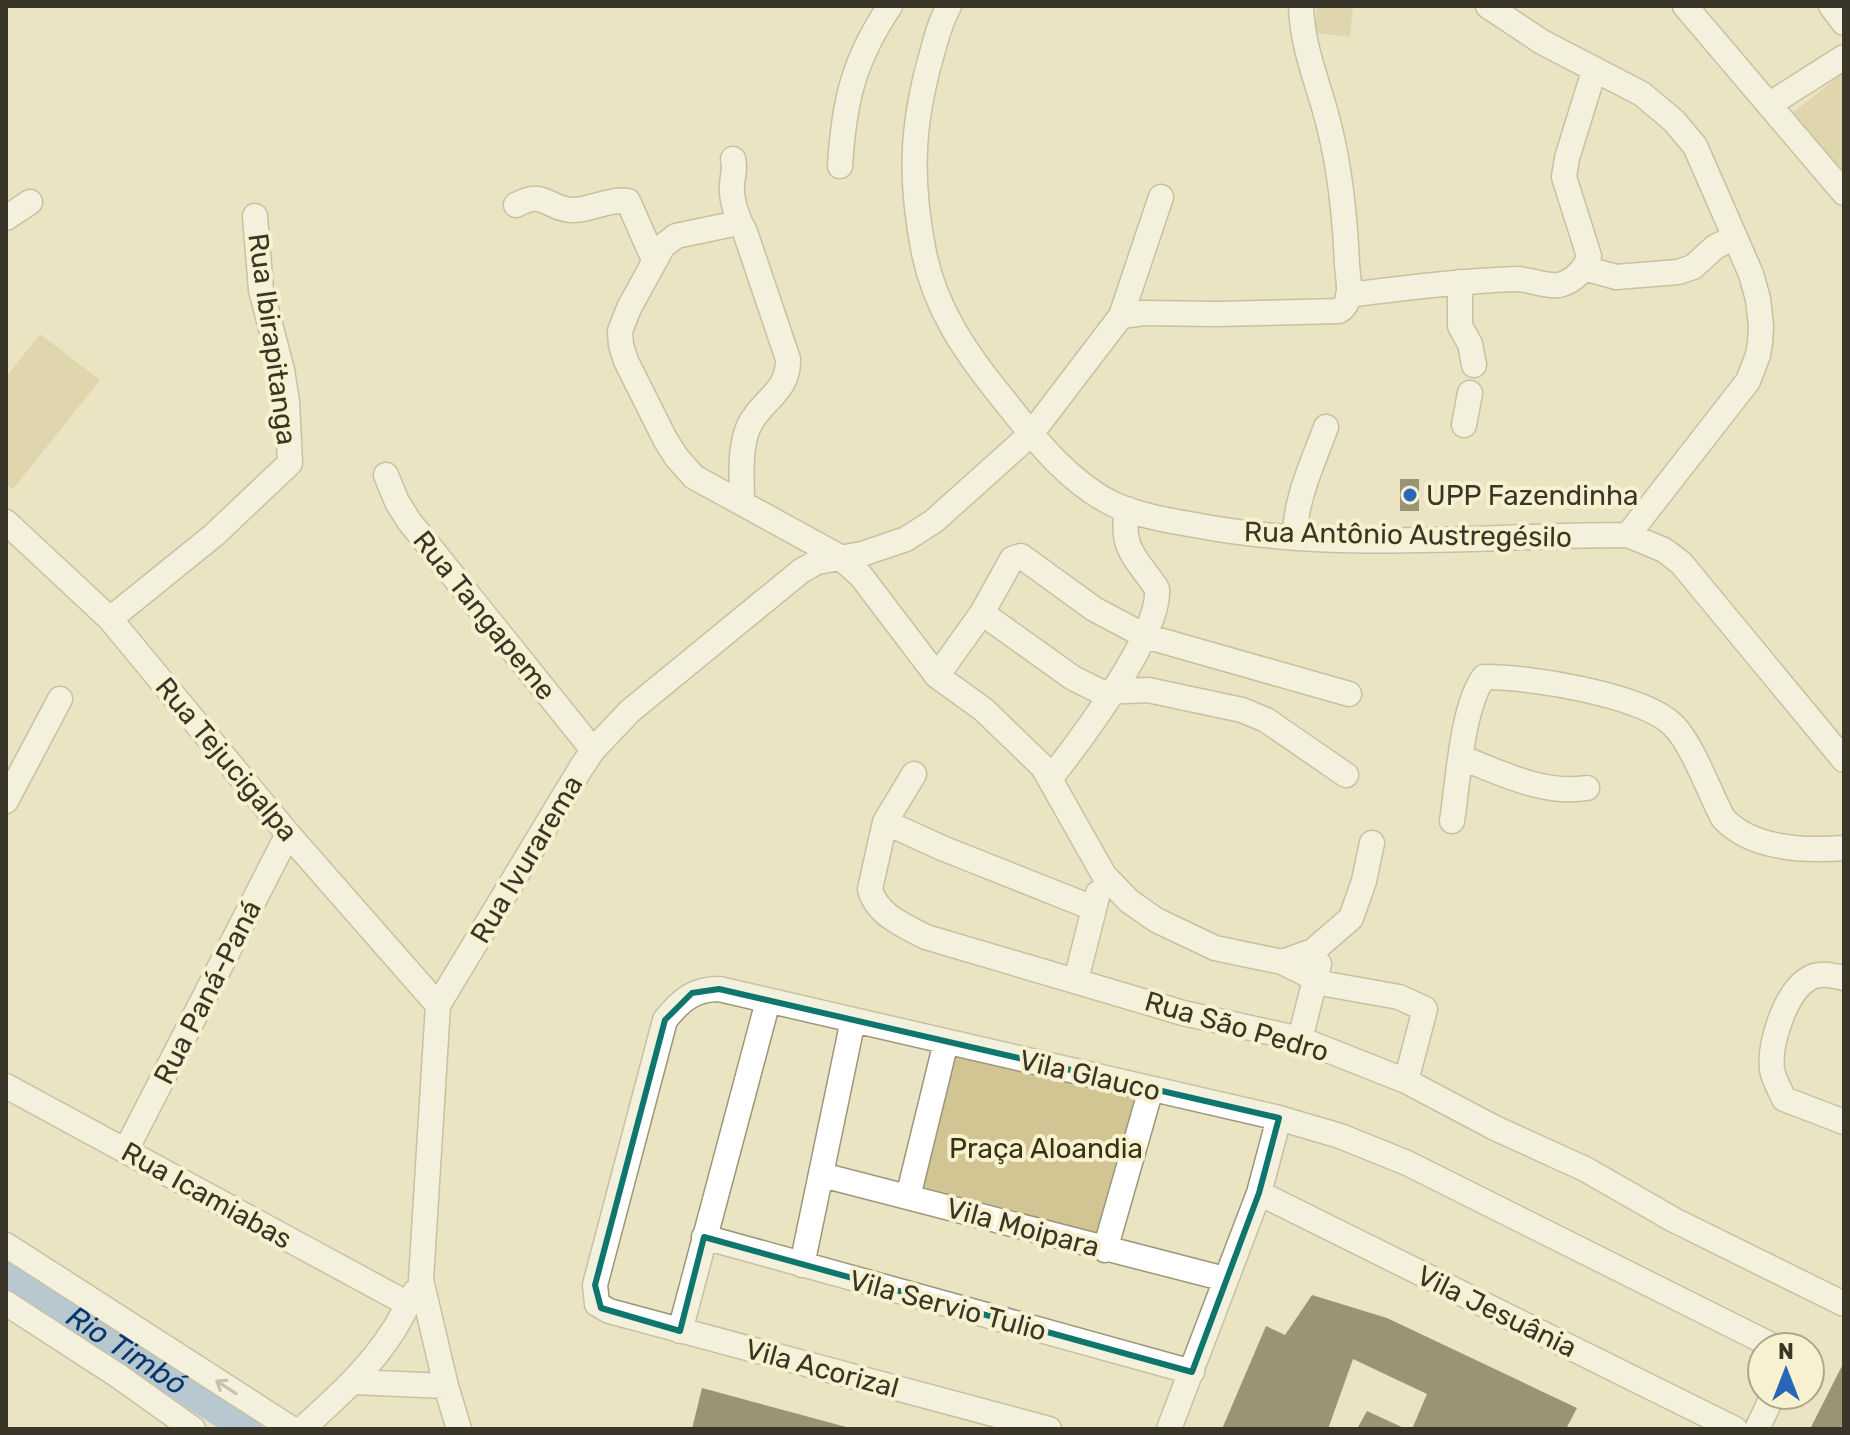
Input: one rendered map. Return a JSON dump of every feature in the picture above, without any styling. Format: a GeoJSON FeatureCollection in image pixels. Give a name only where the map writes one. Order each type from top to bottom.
{"type":"FeatureCollection","features":[{"type":"Feature","properties":{"kind":"street"},"geometry":{"type":"LineString","coordinates":[[840,166],[844,111],[849,92],[872,37],[890,6]]}},
{"type":"Feature","properties":{"kind":"street","name":"Rua Antônio Austregésilo"},"geometry":{"type":"LineString","coordinates":[[949,6],[941,19],[919,99],[912,172],[929,278],[952,330],[1031,434],[1071,475],[1112,503],[1127,509],[1225,531],[1295,537],[1459,540],[1628,535],[1664,550],[1681,563],[1844,760]]}},
{"type":"Feature","properties":{"kind":"street"},"geometry":{"type":"LineString","coordinates":[[1121,316],[1144,313],[1339,311],[1347,301],[1346,234],[1337,168],[1325,109],[1306,45],[1301,6]]}},
{"type":"Feature","properties":{"kind":"street"},"geometry":{"type":"LineString","coordinates":[[1488,6],[1542,42],[1652,101],[1686,134],[1702,158],[1751,274],[1760,309],[1760,343],[1754,367],[1737,397],[1628,535]]}},
{"type":"Feature","properties":{"kind":"street"},"geometry":{"type":"LineString","coordinates":[[1685,6],[1844,193]]}},
{"type":"Feature","properties":{"kind":"street"},"geometry":{"type":"LineString","coordinates":[[1831,6],[1844,23]]}},
{"type":"Feature","properties":{"kind":"street"},"geometry":{"type":"LineString","coordinates":[[1770,104],[1844,57]]}},
{"type":"Feature","properties":{"kind":"street"},"geometry":{"type":"LineString","coordinates":[[1347,301],[1460,282],[1521,279],[1558,285],[1584,268],[1589,256],[1564,177],[1594,71]]}},
{"type":"Feature","properties":{"kind":"street"},"geometry":{"type":"LineString","coordinates":[[733,159],[736,170],[731,188],[738,223],[745,232],[788,359],[789,371],[786,380],[753,418],[747,431],[743,447],[742,503]]}},
{"type":"Feature","properties":{"kind":"street","name":"Rua Ivurarema"},"geometry":{"type":"LineString","coordinates":[[421,1280],[438,1005],[593,750],[630,711],[801,571],[817,562],[862,554],[906,539],[934,521],[1031,434],[1121,316],[1161,197]]}},
{"type":"Feature","properties":{"kind":"street"},"geometry":{"type":"LineString","coordinates":[[516,205],[527,199],[539,198],[568,210],[610,201],[628,201],[654,260]]}},
{"type":"Feature","properties":{"kind":"street"},"geometry":{"type":"LineString","coordinates":[[6,218],[30,202]]}},
{"type":"Feature","properties":{"kind":"street","name":"Rua Ibirapitanga"},"geometry":{"type":"LineString","coordinates":[[110,619],[214,535],[290,463],[287,402],[261,290],[255,216]]}},
{"type":"Feature","properties":{"kind":"street"},"geometry":{"type":"LineString","coordinates":[[738,223],[676,236],[663,246],[620,331],[626,361],[677,458],[701,482],[840,557],[861,576],[937,676],[984,710],[1032,755],[1050,779],[1104,875],[1129,901],[1156,920],[1215,948],[1282,962],[1326,984],[1399,997],[1425,1009],[1406,1081]]}},
{"type":"Feature","properties":{"kind":"street"},"geometry":{"type":"LineString","coordinates":[[1584,268],[1616,277],[1678,272],[1693,267],[1715,247],[1735,237]]}},
{"type":"Feature","properties":{"kind":"street"},"geometry":{"type":"LineString","coordinates":[[1460,282],[1460,326],[1470,344],[1472,379],[1464,425]]}},
{"type":"Feature","properties":{"kind":"street"},"geometry":{"type":"LineString","coordinates":[[1295,537],[1300,499],[1326,427]]}},
{"type":"Feature","properties":{"kind":"street"},"geometry":{"type":"LineString","coordinates":[[290,463],[310,444]]}},
{"type":"Feature","properties":{"kind":"street","name":"Rua Tangapeme"},"geometry":{"type":"LineString","coordinates":[[386,475],[409,521],[593,750]]}},
{"type":"Feature","properties":{"kind":"street"},"geometry":{"type":"LineString","coordinates":[[1050,779],[1095,721],[1145,636],[1157,605],[1157,589],[1137,564],[1125,539],[1127,509]]}},
{"type":"Feature","properties":{"kind":"street","name":"Rua Tejucigalpa"},"geometry":{"type":"LineString","coordinates":[[6,522],[110,619],[288,834],[438,1005]]}},
{"type":"Feature","properties":{"kind":"street"},"geometry":{"type":"LineString","coordinates":[[937,676],[982,613],[1016,556],[1024,557],[1094,609],[1145,636],[1349,694]]}},
{"type":"Feature","properties":{"kind":"street"},"geometry":{"type":"LineString","coordinates":[[982,613],[1073,678],[1101,692],[1148,690],[1242,710],[1282,730],[1346,775]]}},
{"type":"Feature","properties":{"kind":"street"},"geometry":{"type":"LineString","coordinates":[[1452,821],[1474,694],[1484,677],[1503,677],[1610,696],[1660,713],[1676,727],[1723,818],[1742,834],[1793,847],[1844,848]]}},
{"type":"Feature","properties":{"kind":"street"},"geometry":{"type":"LineString","coordinates":[[6,801],[60,699]]}},
{"type":"Feature","properties":{"kind":"street"},"geometry":{"type":"LineString","coordinates":[[1462,758],[1540,787],[1568,791],[1587,788]]}},
{"type":"Feature","properties":{"kind":"street","name":"Rua São Pedro"},"geometry":{"type":"LineString","coordinates":[[914,774],[885,822],[870,889],[873,899],[900,924],[926,937],[1183,1013],[1300,1039],[1406,1081],[1495,1128],[1585,1169],[1674,1220],[1844,1304]]}},
{"type":"Feature","properties":{"kind":"street"},"geometry":{"type":"LineString","coordinates":[[885,822],[1093,908]]}},
{"type":"Feature","properties":{"kind":"street","name":"Rua Paná-Paná"},"geometry":{"type":"LineString","coordinates":[[126,1150],[288,834]]}},
{"type":"Feature","properties":{"kind":"street"},"geometry":{"type":"LineString","coordinates":[[1282,962],[1313,951],[1351,918],[1364,881],[1372,843]]}},
{"type":"Feature","properties":{"kind":"street"},"geometry":{"type":"LineString","coordinates":[[1076,980],[1104,875]]}},
{"type":"Feature","properties":{"kind":"street"},"geometry":{"type":"LineString","coordinates":[[1300,1039],[1317,979],[1322,944]]}},
{"type":"Feature","properties":{"kind":"street"},"geometry":{"type":"LineString","coordinates":[[1844,978],[1826,973],[1809,978],[1792,992],[1779,1023],[1772,1056],[1773,1073],[1784,1099],[1844,1122]]}},
{"type":"Feature","properties":{"kind":"street","name":"Vila Glauco"},"geometry":{"type":"LineString","coordinates":[[597,1304],[595,1285],[665,1020],[692,993],[719,989],[1279,1118],[1340,1136],[1407,1163],[1746,1332]]}},
{"type":"Feature","properties":{"kind":"street"},"geometry":{"type":"LineString","coordinates":[[680,1331],[768,1001]]}},
{"type":"Feature","properties":{"kind":"street"},"geometry":{"type":"LineString","coordinates":[[802,1265],[853,1020]]}},
{"type":"Feature","properties":{"kind":"street"},"geometry":{"type":"LineString","coordinates":[[908,1197],[946,1042]]}},
{"type":"Feature","properties":{"kind":"street","name":"Rua Icamiabas"},"geometry":{"type":"LineString","coordinates":[[6,1086],[408,1304]]}},
{"type":"Feature","properties":{"kind":"street"},"geometry":{"type":"LineString","coordinates":[[1105,1250],[1151,1089]]}},
{"type":"Feature","properties":{"kind":"street"},"geometry":{"type":"LineString","coordinates":[[1169,1429],[1259,1193],[1279,1118]]}},
{"type":"Feature","properties":{"kind":"street","name":"Vila Moipara"},"geometry":{"type":"LineString","coordinates":[[822,1175],[1225,1279]]}},
{"type":"Feature","properties":{"kind":"street","name":"Vila Jesuânia"},"geometry":{"type":"LineString","coordinates":[[1259,1193],[1735,1429]]}},
{"type":"Feature","properties":{"kind":"street","name":"Vila Servio Tulio"},"geometry":{"type":"LineString","coordinates":[[704,1237],[1192,1372]]}},
{"type":"Feature","properties":{"kind":"street"},"geometry":{"type":"LineString","coordinates":[[6,1245],[292,1429]]}},
{"type":"Feature","properties":{"kind":"street"},"geometry":{"type":"LineString","coordinates":[[302,1429],[353,1382],[393,1332],[421,1280]]}},
{"type":"Feature","properties":{"kind":"street"},"geometry":{"type":"LineString","coordinates":[[421,1280],[459,1429]]}},
{"type":"Feature","properties":{"kind":"street"},"geometry":{"type":"LineString","coordinates":[[6,1303],[193,1429]]}},
{"type":"Feature","properties":{"kind":"street","name":"Vila Acorizal"},"geometry":{"type":"LineString","coordinates":[[597,1304],[609,1311],[680,1331],[1049,1429]]}},
{"type":"Feature","properties":{"kind":"street"},"geometry":{"type":"LineString","coordinates":[[353,1382],[446,1386]]}},
{"type":"Feature","properties":{"kind":"highlighted area"},"geometry":{"type":"Polygon","coordinates":[[[719,989],[1279,1118],[1259,1193],[1192,1372],[704,1237],[680,1331],[601,1308],[595,1285],[665,1020],[692,993],[719,989]]]}},
{"type":"Feature","properties":{"kind":"green space"},"geometry":{"type":"Polygon","coordinates":[[[1317,6],[1353,6],[1350,37],[1314,33],[1317,6]]]}},
{"type":"Feature","properties":{"kind":"green space"},"geometry":{"type":"Polygon","coordinates":[[[1844,72],[1844,185],[1789,116],[1844,72]]]}},
{"type":"Feature","properties":{"kind":"green space"},"geometry":{"type":"Polygon","coordinates":[[[40,334],[100,380],[13,489],[6,484],[6,377],[40,334]]]}},
{"type":"Feature","properties":{"kind":"green space","name":"Praça Aloandia"},"geometry":{"type":"Polygon","coordinates":[[[955,1053],[1140,1097],[1098,1236],[919,1190],[955,1053]]]}},
{"type":"Feature","properties":{"kind":"building","name":"UPP Fazendinha"},"geometry":{"type":"Polygon","coordinates":[[[1400,479],[1419,479],[1419,511],[1400,511],[1400,479]]]}},
{"type":"Feature","properties":{"kind":"building"},"geometry":{"type":"Polygon","coordinates":[[[1312,1295],[1387,1318],[1577,1408],[1566,1429],[1412,1429],[1427,1394],[1353,1359],[1328,1429],[1222,1429],[1266,1326],[1285,1335],[1312,1295]]]}},
{"type":"Feature","properties":{"kind":"building"},"geometry":{"type":"Polygon","coordinates":[[[1844,1362],[1844,1424],[1839,1429],[1810,1429],[1819,1411],[1826,1411],[1826,1397],[1844,1362]]]}},
{"type":"Feature","properties":{"kind":"building"},"geometry":{"type":"Polygon","coordinates":[[[702,1388],[850,1428],[850,1429],[692,1429],[702,1388]]]}},
{"type":"Feature","properties":{"kind":"building"},"geometry":{"type":"Polygon","coordinates":[[[1367,1411],[1406,1429],[1357,1429],[1367,1411]]]}},
{"type":"Feature","properties":{"kind":"waterway","name":"Rio Timbó"},"geometry":{"type":"LineString","coordinates":[[6,1272],[247,1429]]}},
{"type":"Feature","properties":{"kind":"place","name":"UPP Fazendinha"},"geometry":{"type":"Point","coordinates":[1410,495]}}]}
